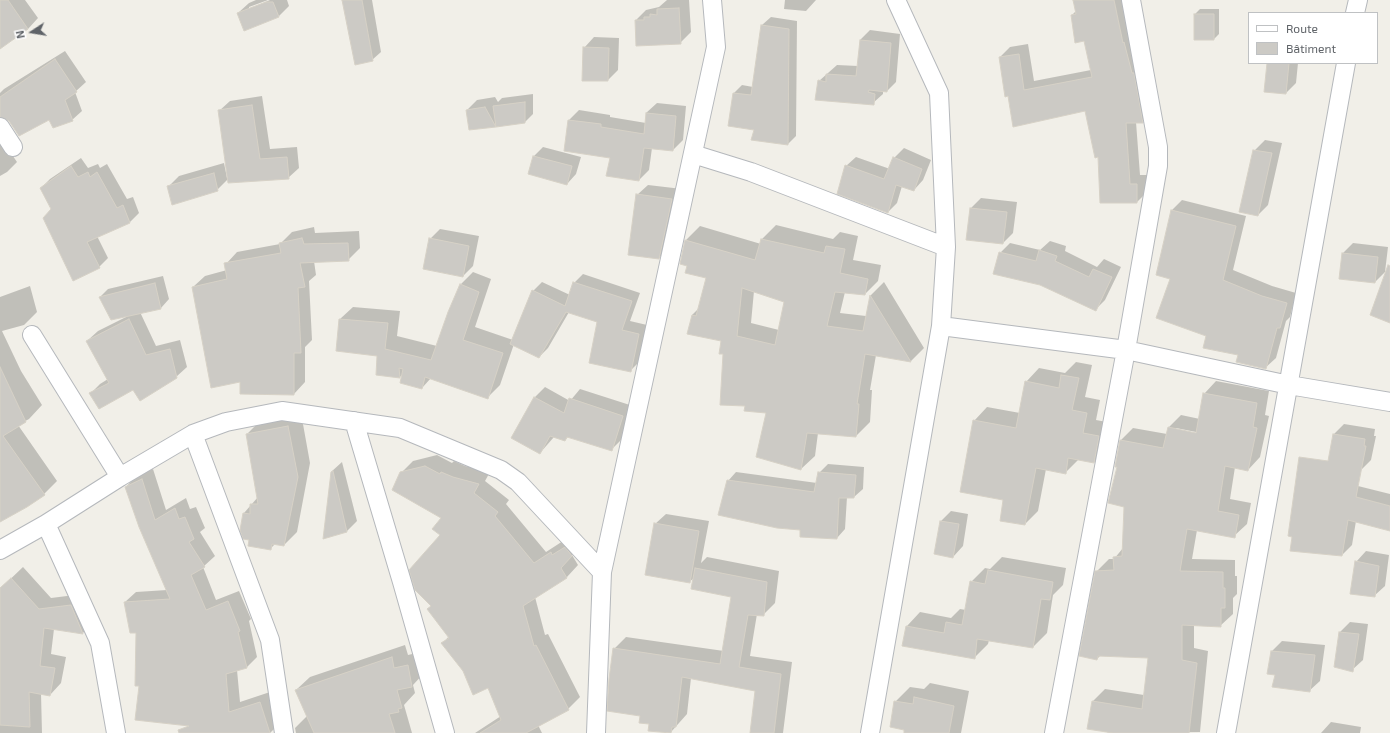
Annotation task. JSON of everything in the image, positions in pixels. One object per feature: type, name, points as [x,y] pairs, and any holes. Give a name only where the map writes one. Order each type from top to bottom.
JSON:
[{"type":"street","points":[[597,733],[602,572],[716,47],[712,0]]},
{"type":"street","points":[[870,733],[941,326],[946,247],[939,93],[896,0]]},
{"type":"street","points":[[1054,733],[1126,350],[1158,166],[1158,147],[1131,0]]},
{"type":"street","points":[[1355,12],[1358,0]]},
{"type":"street","points":[[1226,733],[1346,64]]},
{"type":"street","points":[[0,127],[13,146]]},
{"type":"street","points":[[693,154],[751,172],[946,247]]},
{"type":"street","points":[[941,326],[1126,350],[1289,384],[1390,402]]},
{"type":"street","points":[[32,335],[120,477]]},
{"type":"street","points":[[0,550],[46,524],[120,477],[193,434],[226,422],[282,411],[400,428],[501,470],[518,482],[602,572]]},
{"type":"street","points":[[354,421],[405,589],[445,733]]},
{"type":"street","points":[[193,434],[270,640],[284,733]]},
{"type":"street","points":[[46,524],[100,643],[116,733]]},
{"type":"building","points":[[0,0],[8,0],[28,29],[0,49]]},
{"type":"building","points":[[342,0],[362,0],[373,61],[355,65]]},
{"type":"building","points":[[1073,0],[1114,0],[1123,43],[1124,42],[1132,73],[1134,73],[1143,123],[1126,123],[1130,184],[1137,184],[1137,203],[1100,203],[1098,157],[1095,158],[1085,111],[1013,127],[1008,96],[1005,97],[999,57],[1019,54],[1024,90],[1092,77],[1084,41],[1075,43],[1071,15],[1076,14]]},
{"type":"building","points":[[266,2],[273,2],[279,17],[244,31],[237,13]]},
{"type":"building","points":[[679,8],[681,44],[636,46],[635,20],[644,20],[644,17],[650,17],[650,14],[657,15],[657,9]]},
{"type":"building","points":[[1194,14],[1214,14],[1214,40],[1194,40]]},
{"type":"building","points":[[761,25],[789,29],[788,145],[751,140],[754,130],[728,126],[733,93],[751,95]]},
{"type":"building","points":[[860,40],[891,43],[887,92],[869,90],[868,92],[875,94],[874,105],[815,100],[818,80],[826,82],[826,74],[856,76]]},
{"type":"building","points":[[583,47],[609,48],[608,81],[582,81]]},
{"type":"building","points":[[55,59],[77,92],[65,100],[73,121],[53,128],[49,120],[19,136],[9,121],[0,117],[0,97]]},
{"type":"building","points":[[1267,64],[1289,64],[1286,94],[1264,92]]},
{"type":"building","points":[[525,102],[525,123],[496,127],[493,106]]},
{"type":"building","points":[[252,105],[260,159],[287,157],[289,179],[228,183],[218,110]]},
{"type":"building","points":[[485,107],[496,127],[469,130],[466,110]]},
{"type":"building","points":[[646,113],[676,116],[673,151],[644,148],[639,181],[606,176],[610,158],[564,151],[568,120],[601,124],[601,127],[644,134]]},
{"type":"building","points":[[1253,150],[1272,153],[1258,216],[1239,212]]},
{"type":"building","points":[[533,156],[572,166],[567,185],[528,174]]},
{"type":"building","points":[[893,157],[922,169],[914,191],[896,185],[888,213],[837,194],[845,165],[884,179]]},
{"type":"building","points":[[71,166],[78,177],[88,172],[90,177],[97,172],[117,208],[123,205],[130,223],[87,242],[100,268],[73,281],[43,218],[51,209],[40,188]]},
{"type":"building","points":[[214,173],[218,191],[172,205],[167,186]]},
{"type":"building","points":[[636,194],[672,199],[659,259],[628,255]]},
{"type":"building","points":[[970,208],[1007,212],[1003,244],[966,240]]},
{"type":"building","points":[[1171,210],[1236,226],[1223,280],[1262,296],[1287,303],[1280,328],[1277,328],[1266,369],[1236,362],[1238,355],[1203,348],[1206,336],[1156,318],[1170,279],[1156,275]]},
{"type":"building","points":[[302,238],[304,244],[348,243],[349,261],[300,263],[305,287],[298,288],[301,353],[294,353],[294,395],[240,394],[240,382],[211,388],[192,287],[227,279],[224,263],[281,253],[279,243]]},
{"type":"building","points":[[429,238],[469,246],[463,277],[423,269]]},
{"type":"building","points":[[761,239],[824,253],[826,246],[845,249],[840,273],[868,279],[865,295],[835,292],[827,326],[863,331],[870,295],[911,362],[865,354],[857,404],[859,404],[856,437],[807,433],[801,470],[756,457],[766,413],[744,411],[745,406],[720,405],[723,354],[719,354],[721,341],[687,334],[692,315],[696,316],[706,278],[685,273],[687,266],[680,264],[685,240],[755,260]],"holes":[[[742,288],[784,302],[775,345],[737,336]]]},
{"type":"building","points":[[1039,250],[1057,256],[1055,261],[1089,277],[1093,269],[1112,277],[1096,311],[1040,285],[993,274],[999,252],[1036,261]]},
{"type":"building","points":[[1342,253],[1378,257],[1375,283],[1339,279]]},
{"type":"building","points":[[1388,265],[1390,266],[1390,323],[1370,315]]},
{"type":"building","points":[[573,282],[632,301],[622,330],[639,334],[631,372],[589,363],[597,322],[566,312],[539,358],[510,344],[532,290],[565,306]]},
{"type":"building","points":[[155,283],[161,309],[111,320],[99,297]]},
{"type":"building","points":[[460,284],[479,292],[463,340],[503,353],[488,399],[425,377],[422,389],[400,383],[403,369],[399,368],[400,378],[376,375],[377,356],[336,351],[339,319],[388,323],[385,349],[431,360],[448,312]]},
{"type":"building","points":[[129,319],[146,355],[170,349],[177,378],[140,401],[133,390],[99,409],[89,393],[109,383],[86,341]]},
{"type":"building","points":[[0,367],[26,422],[3,436],[45,495],[0,522]]},
{"type":"building","points":[[1061,375],[1079,378],[1072,410],[1087,413],[1083,433],[1099,436],[1094,463],[1068,458],[1066,474],[1036,468],[1025,525],[1000,521],[1003,500],[960,492],[973,420],[1016,428],[1025,381],[1059,388]]},
{"type":"building","points":[[1203,393],[1257,403],[1253,427],[1257,428],[1248,471],[1225,466],[1218,511],[1239,515],[1235,538],[1187,529],[1180,571],[1223,572],[1223,588],[1225,588],[1225,608],[1221,608],[1221,627],[1182,625],[1182,660],[1197,663],[1189,733],[1113,733],[1087,729],[1092,701],[1142,709],[1148,658],[1098,656],[1097,660],[1079,656],[1095,571],[1114,570],[1113,557],[1122,556],[1124,507],[1108,503],[1117,467],[1115,467],[1120,440],[1163,448],[1168,427],[1196,433]]},
{"type":"building","points":[[534,397],[564,413],[569,398],[623,416],[612,451],[567,437],[565,441],[550,436],[540,454],[511,438]]},
{"type":"building","points":[[288,426],[298,477],[284,546],[272,544],[271,550],[248,546],[249,540],[243,539],[240,530],[243,513],[250,514],[250,504],[258,504],[246,434]]},
{"type":"building","points":[[1333,434],[1365,439],[1364,446],[1366,446],[1356,497],[1390,506],[1390,531],[1348,520],[1342,556],[1290,551],[1292,537],[1288,536],[1299,457],[1328,461]]},
{"type":"building","points":[[425,466],[440,474],[441,472],[479,484],[474,493],[498,512],[495,516],[534,563],[551,552],[552,555],[565,547],[572,556],[561,568],[567,578],[523,606],[534,646],[536,645],[569,710],[526,733],[480,733],[501,720],[488,688],[473,695],[463,671],[441,643],[449,638],[427,609],[431,606],[415,590],[409,570],[440,535],[432,529],[441,518],[392,490],[400,472]]},
{"type":"building","points":[[333,471],[347,532],[323,539],[331,472]]},
{"type":"building","points":[[818,472],[856,475],[854,498],[839,498],[837,539],[800,537],[800,530],[777,528],[718,515],[727,480],[814,492]]},
{"type":"building","points":[[142,479],[155,520],[175,508],[179,519],[185,517],[194,539],[189,542],[205,567],[191,575],[206,610],[228,601],[240,631],[238,632],[247,668],[226,674],[229,712],[260,702],[270,733],[179,733],[178,730],[189,726],[135,720],[139,686],[135,686],[136,633],[130,633],[124,602],[170,599],[139,527],[125,487]]},
{"type":"building","points":[[940,521],[959,524],[953,558],[934,554]]},
{"type":"building","points":[[654,523],[699,531],[690,583],[645,575]]},
{"type":"building","points":[[1355,561],[1379,566],[1375,597],[1350,594]]},
{"type":"building","points":[[695,568],[767,582],[764,616],[748,615],[739,667],[781,674],[774,733],[750,733],[755,691],[682,677],[676,727],[672,727],[671,733],[648,731],[649,724],[639,723],[640,716],[607,711],[613,648],[720,664],[731,597],[691,589]]},
{"type":"building","points":[[988,570],[1053,582],[1050,600],[1041,599],[1033,648],[977,639],[975,659],[902,646],[906,626],[944,633],[946,622],[962,625],[970,581],[985,584]]},
{"type":"building","points":[[11,578],[39,609],[71,605],[83,634],[44,628],[40,666],[55,668],[50,696],[29,692],[30,727],[0,725],[0,588]]},
{"type":"building","points":[[1339,632],[1359,634],[1353,672],[1334,667]]},
{"type":"building","points":[[1271,651],[1315,655],[1310,692],[1272,687],[1275,675],[1267,674]]},
{"type":"building","points":[[392,657],[394,668],[408,665],[412,687],[397,690],[402,708],[398,709],[399,712],[389,714],[395,733],[314,733],[295,690]]},
{"type":"building","points":[[914,697],[954,706],[949,733],[904,733],[904,730],[890,727],[894,701],[913,704]]}]
